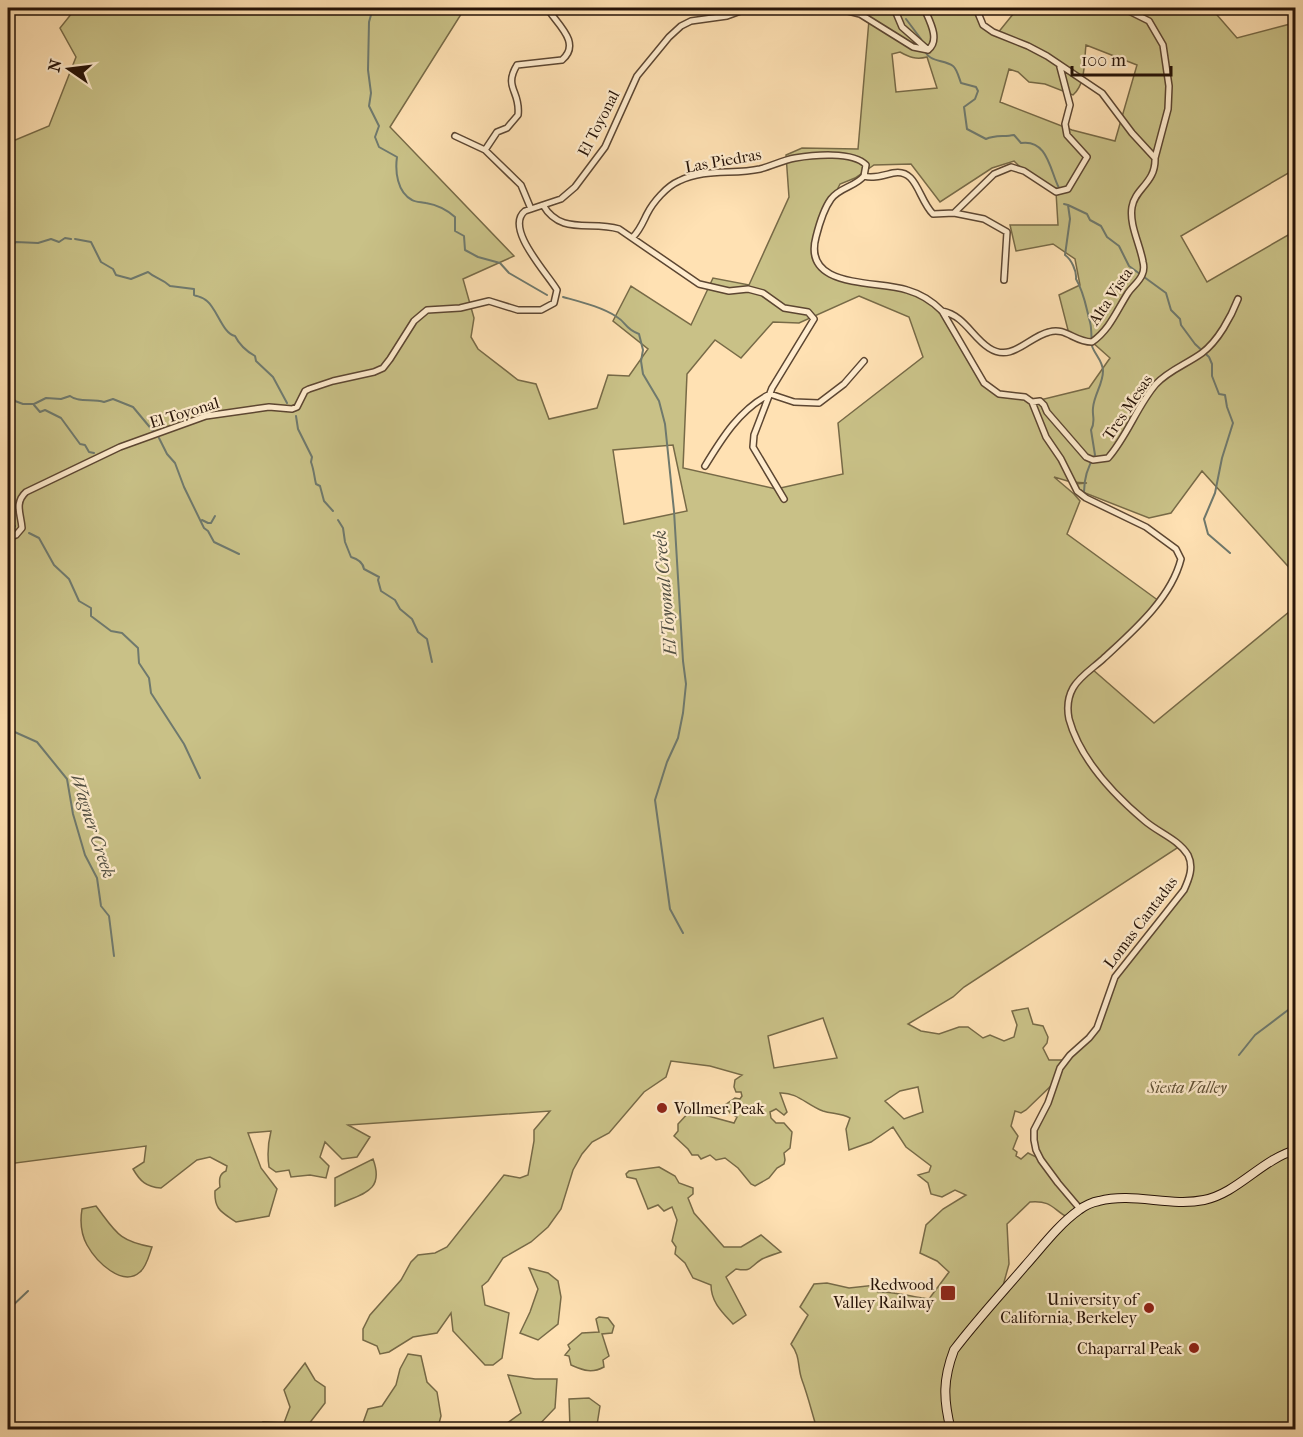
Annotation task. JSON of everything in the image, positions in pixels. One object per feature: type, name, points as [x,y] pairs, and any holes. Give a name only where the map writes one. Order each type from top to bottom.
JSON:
[{"type":"street","points":[[485,150],[497,132],[507,128],[518,115],[519,101],[511,80],[517,64],[562,60],[569,51],[570,44],[567,34],[547,8]]},
{"type":"street","name":"El Toyonal","points":[[8,538],[22,528],[18,506],[19,498],[26,492],[120,447],[206,416],[269,407],[292,409],[297,407],[305,391],[309,389],[383,368],[414,321],[427,310],[460,308],[489,301],[525,311],[550,307],[557,291],[526,244],[519,227],[518,220],[521,214],[567,195],[594,163],[604,147],[637,76],[681,26],[691,21],[727,16],[749,8]]},
{"type":"street","points":[[836,8],[860,14],[913,47],[928,50]]},
{"type":"street","points":[[894,8],[902,27],[928,50]]},
{"type":"street","points":[[924,8],[935,38],[932,47],[928,50]]},
{"type":"street","points":[[976,8],[983,25],[993,32],[1028,46],[1102,93],[1132,133],[1155,158]]},
{"type":"street","points":[[1123,8],[1149,21],[1163,45],[1169,86],[1168,109],[1155,158]]},
{"type":"street","points":[[954,213],[994,174],[1011,167],[1024,171],[1056,192],[1068,189],[1071,185],[1087,157],[1067,135],[1065,124],[1070,105],[1060,66]]},
{"type":"street","points":[[455,136],[485,150],[521,185],[531,209]]},
{"type":"street","name":"Las Piedras","points":[[633,237],[640,230],[648,211],[660,198],[674,184],[693,176],[759,169],[796,158],[826,156],[848,157],[863,162],[867,170],[864,176]]},
{"type":"street","name":"Alta Vista","points":[[942,311],[952,313],[990,348],[1003,352],[1017,350],[1050,331],[1060,330],[1081,342],[1092,342],[1109,327],[1128,293],[1142,276],[1144,263],[1131,208],[1156,167],[1155,158]]},
{"type":"street","points":[[1004,280],[1007,232],[984,219],[954,213],[933,214],[926,207],[913,178],[906,172],[869,178],[864,176],[861,180],[837,192],[830,201],[814,244],[814,260],[818,266],[838,278],[886,284],[909,290],[932,301],[942,311],[984,383],[999,394],[1025,397],[1032,402]]},
{"type":"street","points":[[543,206],[549,215],[563,224],[607,225],[633,237],[648,251],[699,284],[729,291],[748,289],[763,293],[784,308],[808,312],[814,319],[772,388],[756,428],[753,447],[784,499]]},
{"type":"street","name":"Tres Mesas","points":[[1032,402],[1040,401],[1044,405],[1047,412],[1086,457],[1093,460],[1108,458],[1121,444],[1155,385],[1216,340],[1238,299]]},
{"type":"street","points":[[705,466],[721,440],[756,401],[770,394],[794,402],[819,403],[844,384],[864,361]]},
{"type":"street","name":"Lomas Cantadas","points":[[1032,402],[1046,437],[1061,459],[1077,491],[1086,498],[1146,527],[1176,549],[1181,560],[1175,576],[1159,601],[1130,633],[1077,682],[1069,701],[1069,717],[1077,740],[1104,779],[1143,819],[1176,841],[1188,855],[1191,865],[1184,890],[1115,977],[1097,1028],[1060,1068],[1048,1103],[1034,1130],[1034,1140],[1041,1160],[1080,1209]]},
{"type":"street","points":[[951,1430],[944,1387],[947,1368],[954,1350],[1046,1243],[1080,1209],[1100,1200],[1124,1198],[1186,1202],[1205,1200],[1222,1193],[1257,1170],[1296,1150]]},
{"type":"green space","name":"Siesta Valley","points":[[76,8],[465,8],[390,127],[514,256],[463,279],[474,318],[471,337],[478,349],[518,380],[536,384],[549,419],[597,408],[608,375],[629,376],[648,349],[613,321],[631,286],[691,325],[713,278],[749,285],[789,197],[786,155],[802,148],[858,149],[869,20],[860,14],[860,8],[976,8],[983,25],[997,34],[1018,8],[1211,8],[1237,38],[1290,24],[1295,16],[1295,181],[1290,172],[1181,236],[1207,282],[1295,231],[1295,574],[1202,471],[1171,513],[1149,518],[1080,491],[1075,484],[1087,483],[1071,482],[1054,477],[1080,501],[1067,534],[1159,601],[1092,669],[1154,723],[1295,607],[1295,1429],[817,1429],[798,1357],[791,1344],[808,1315],[800,1307],[814,1284],[827,1283],[849,1288],[876,1285],[878,1292],[929,1299],[949,1272],[937,1261],[920,1253],[926,1225],[943,1209],[966,1195],[955,1190],[942,1197],[931,1194],[928,1183],[918,1175],[929,1172],[931,1166],[906,1147],[893,1127],[871,1142],[849,1150],[846,1129],[850,1118],[823,1111],[786,1093],[780,1093],[787,1112],[784,1115],[776,1109],[770,1112],[771,1118],[776,1123],[784,1123],[792,1132],[790,1148],[784,1153],[784,1164],[777,1168],[769,1178],[755,1186],[725,1158],[716,1160],[710,1155],[701,1159],[698,1155],[692,1155],[674,1136],[678,1131],[678,1124],[690,1111],[734,1123],[737,1117],[730,1113],[725,1105],[742,1096],[741,1092],[736,1092],[734,1087],[735,1080],[742,1075],[710,1066],[671,1061],[666,1077],[644,1092],[609,1133],[592,1142],[582,1154],[573,1170],[561,1209],[548,1227],[531,1242],[503,1258],[488,1281],[482,1286],[485,1305],[509,1313],[502,1358],[493,1365],[485,1365],[453,1331],[451,1313],[437,1333],[413,1337],[389,1352],[380,1354],[377,1346],[363,1340],[363,1329],[370,1315],[401,1280],[411,1262],[418,1255],[435,1253],[447,1247],[504,1175],[520,1178],[528,1175],[534,1130],[550,1111],[348,1125],[370,1137],[357,1157],[342,1159],[325,1142],[320,1157],[329,1166],[326,1178],[310,1175],[291,1177],[289,1170],[276,1172],[269,1167],[268,1162],[271,1131],[248,1133],[261,1168],[277,1189],[269,1216],[236,1222],[220,1210],[215,1197],[215,1191],[220,1187],[220,1178],[227,1166],[210,1157],[197,1160],[161,1188],[144,1183],[133,1169],[144,1162],[146,1146],[8,1164],[8,143],[49,126],[76,57],[60,28]],"holes":[[[1086,45],[1137,65],[1115,141],[1072,130],[1000,102],[1009,69],[1018,72],[1029,82],[1045,84],[1073,95],[1080,85],[1084,72]],[[900,52],[913,57],[927,57],[937,88],[896,92],[892,54]],[[1014,161],[1024,171],[1056,192],[1058,225],[1010,225],[1016,251],[1053,244],[1075,259],[1080,285],[1059,295],[1069,334],[1092,342],[1110,358],[1089,388],[1032,402],[1025,397],[993,391],[978,375],[942,311],[909,290],[832,275],[814,260],[819,226],[840,184],[855,178],[874,165],[911,164],[940,202],[992,168]],[[859,296],[909,317],[923,357],[838,423],[843,474],[776,489],[683,468],[687,374],[715,340],[741,358],[773,322],[799,323]],[[673,445],[687,511],[624,524],[613,450]],[[1180,846],[1190,860],[1189,880],[1115,977],[1097,1028],[1065,1060],[1049,1060],[1043,1048],[1048,1037],[1043,1026],[1033,1024],[1028,1008],[1012,1011],[1017,1025],[1014,1037],[1004,1041],[990,1035],[983,1038],[968,1027],[959,1027],[939,1034],[921,1031],[908,1024],[953,997],[964,987]],[[823,1018],[837,1058],[774,1068],[768,1036]],[[1053,1084],[1048,1103],[1034,1130],[1040,1159],[1028,1153],[1021,1159],[1016,1156],[1017,1152],[1013,1149],[1018,1136],[1011,1126],[1015,1111],[1021,1113],[1026,1110]],[[918,1087],[923,1112],[904,1119],[885,1101],[900,1091]],[[1030,1202],[1049,1204],[1069,1218],[1001,1293],[1009,1264],[1007,1224]]]},
{"type":"green space","points":[[373,1159],[376,1179],[373,1186],[361,1195],[335,1206],[335,1178]]},
{"type":"green space","points":[[659,1167],[675,1176],[679,1183],[693,1188],[693,1194],[688,1198],[694,1213],[724,1247],[741,1247],[761,1235],[781,1252],[762,1259],[748,1269],[736,1269],[726,1277],[746,1315],[733,1324],[715,1302],[711,1285],[693,1278],[685,1263],[675,1254],[676,1247],[672,1241],[677,1220],[672,1207],[664,1211],[658,1205],[648,1209],[636,1179],[627,1177],[626,1174],[629,1171]]},
{"type":"green space","points":[[96,1206],[119,1234],[132,1242],[152,1247],[146,1264],[140,1272],[133,1276],[118,1275],[103,1265],[91,1251],[82,1232],[81,1214],[82,1209]]},
{"type":"green space","points":[[529,1268],[548,1273],[558,1281],[561,1297],[558,1324],[538,1340],[520,1333],[538,1289]]},
{"type":"green space","points":[[608,1318],[614,1326],[612,1333],[602,1334],[609,1356],[603,1360],[604,1367],[591,1371],[571,1365],[569,1356],[565,1355],[570,1349],[568,1345],[582,1333],[599,1332],[596,1319]]},
{"type":"green space","points":[[408,1354],[421,1356],[427,1382],[437,1392],[441,1416],[438,1427],[435,1430],[367,1429],[363,1423],[368,1409],[382,1406],[396,1385],[400,1369]]},
{"type":"green space","points":[[305,1363],[315,1380],[325,1387],[325,1403],[305,1429],[233,1429],[238,1426],[255,1427],[263,1422],[284,1423],[290,1407],[284,1390]]},
{"type":"green space","points":[[508,1375],[557,1379],[555,1408],[535,1429],[499,1429],[521,1413]]},
{"type":"green space","points":[[589,1398],[600,1406],[597,1425],[603,1429],[570,1429],[569,1399]]},
{"type":"waterway","name":"El Toyonal Creek","points":[[373,8],[369,22],[368,70],[371,93],[369,106],[379,126],[375,137],[379,147],[397,157],[397,175],[403,192],[413,201],[438,206],[455,217],[455,231],[464,236],[465,250],[478,257],[500,263],[509,273],[547,295]]},
{"type":"waterway","name":"El Toyonal Creek","points":[[906,19],[923,44]]},
{"type":"waterway","name":"El Toyonal Creek","points":[[924,49],[929,57],[953,66],[961,83],[976,87],[978,91],[975,99],[964,107],[967,129],[986,139],[1014,135],[1021,143],[1037,146],[1047,158],[1059,188]]},
{"type":"waterway","name":"El Toyonal Creek","points":[[1064,204],[1068,205],[1070,219],[1065,255],[1076,272],[1076,279],[1083,294],[1091,325],[1092,346],[1102,364],[1103,371],[1093,408],[1094,421],[1091,430],[1095,455],[1086,477],[1084,492],[1087,496]]},
{"type":"waterway","name":"El Toyonal Creek","points":[[1068,205],[1087,214],[1090,220],[1101,226],[1107,237],[1119,246],[1129,266],[1166,293],[1171,310],[1180,319],[1181,325],[1195,344],[1209,357],[1212,364],[1212,376],[1219,394],[1225,395],[1233,423],[1222,458],[1215,493],[1204,519],[1208,534],[1230,553]]},
{"type":"waterway","points":[[8,249],[16,242],[38,243],[51,239],[59,242],[65,238],[71,239]]},
{"type":"waterway","points":[[75,239],[91,242],[101,262],[113,269],[116,275],[131,279],[148,272],[170,286],[194,289],[194,295],[211,305],[227,331],[235,336],[243,348],[255,356],[256,361],[273,377],[287,403]]},
{"type":"waterway","name":"El Toyonal Creek","points":[[563,297],[605,310],[639,334],[643,350],[641,361],[643,374],[659,401],[665,424],[674,511],[686,684],[678,738],[667,762],[655,800],[670,909],[683,933]]},
{"type":"waterway","points":[[8,392],[15,401],[23,404],[34,404],[46,398],[61,399],[70,396],[104,402],[113,399],[133,407],[153,431]]},
{"type":"waterway","points":[[34,405],[40,412],[45,410],[61,418],[80,444],[85,445],[89,452],[94,453]]},
{"type":"waterway","points":[[296,416],[298,429],[312,457],[316,484],[320,486],[324,501],[333,511]]},
{"type":"waterway","points":[[159,438],[167,454],[175,463],[204,528],[214,542],[239,554]]},
{"type":"waterway","points":[[202,520],[211,523],[215,516]]},
{"type":"waterway","points":[[338,520],[343,528],[351,557],[360,561],[364,569],[379,577],[381,591],[395,600],[400,609],[412,619],[418,632],[427,639],[432,662]]},
{"type":"waterway","points":[[8,523],[15,526]]},
{"type":"waterway","points":[[29,533],[39,538],[54,565],[69,579],[79,601],[91,608],[91,616],[111,631],[122,633],[138,648],[139,663],[149,678],[151,693],[184,744],[200,778]]},
{"type":"waterway","name":"Wagner Creek","points":[[8,729],[37,742],[67,779],[73,814],[85,855],[97,878],[101,906],[109,916],[114,956]]},
{"type":"waterway","points":[[1239,1055],[1255,1035],[1296,1004]]},
{"type":"waterway","points":[[8,1310],[28,1291]]},
{"type":"place","name":"Vollmer Peak","points":[[662,1108]]},
{"type":"place","name":"Redwood Valley Railway","points":[[948,1293]]},
{"type":"place","name":"University of California, Berkeley","points":[[1149,1308]]},
{"type":"place","name":"Chaparral Peak","points":[[1194,1348]]}]
